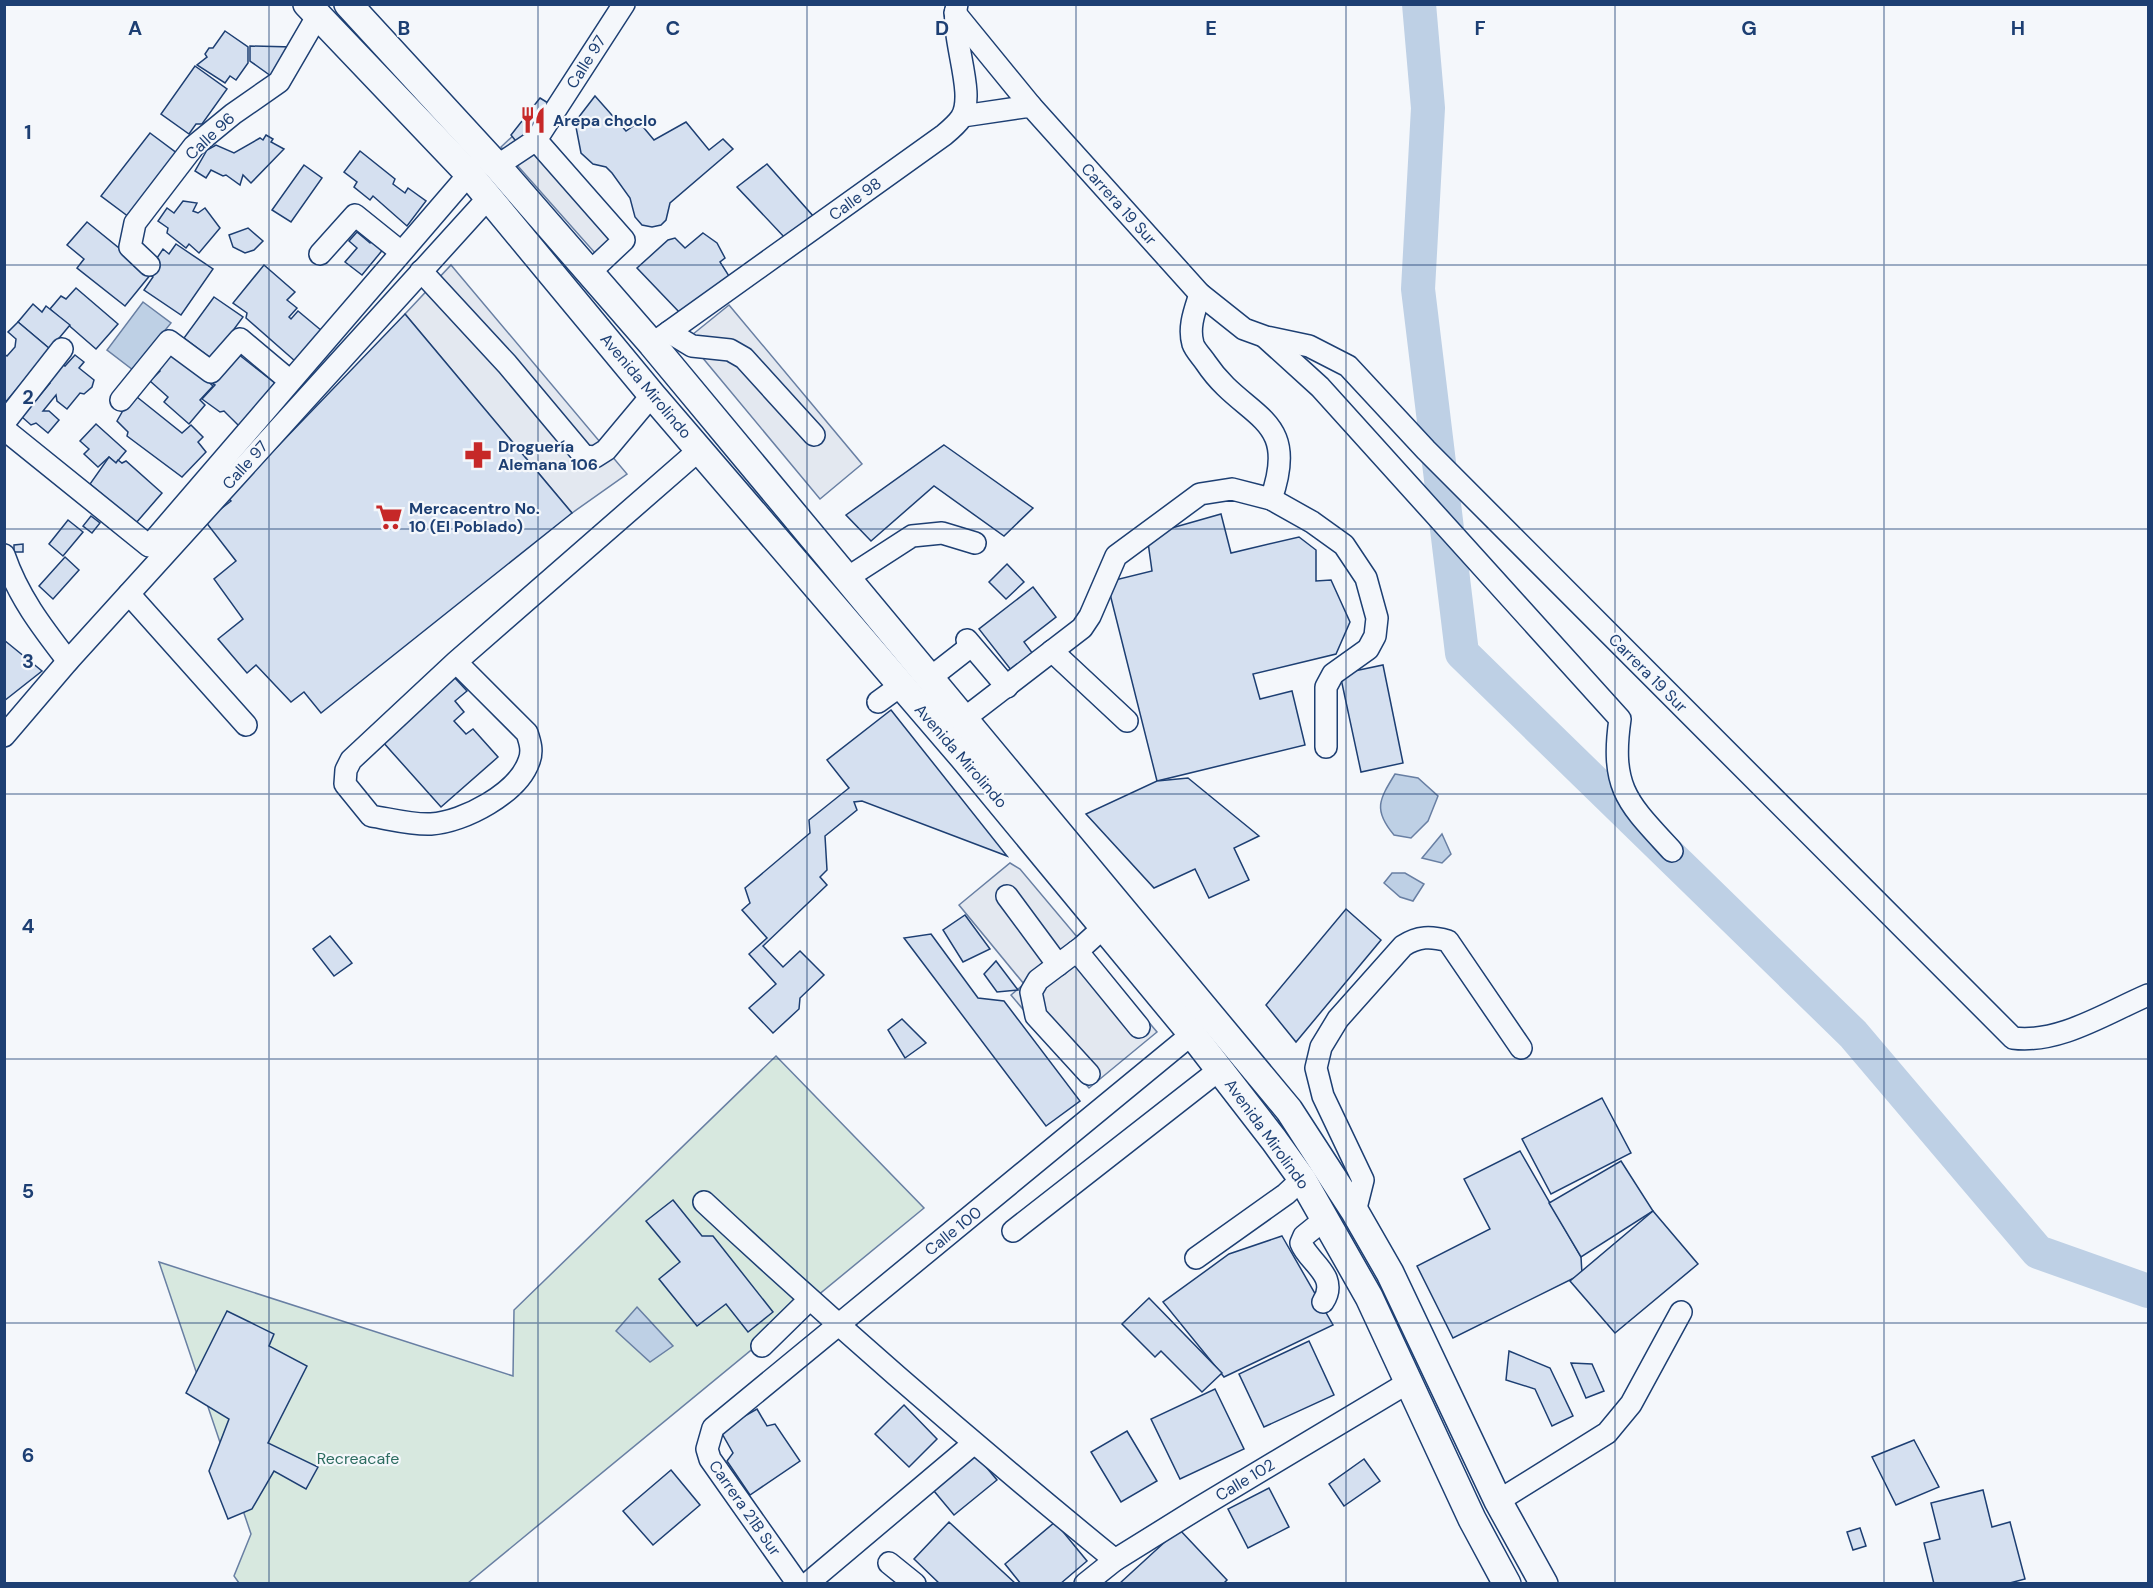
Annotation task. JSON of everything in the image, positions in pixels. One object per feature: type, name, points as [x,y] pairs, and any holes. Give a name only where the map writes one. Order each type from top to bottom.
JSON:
[{"type":"main road","name":"Avenida Mirolindo","points":[[348,4],[590,272],[661,338],[848,578],[1096,877],[1113,919],[1192,1034],[1302,1179],[1369,1297],[1472,1519],[1505,1583]]},
{"type":"main road","name":"Avenida Mirolindo","points":[[312,10],[469,174],[652,395],[963,758],[961,777],[1034,869],[1052,884],[1074,893],[1113,919],[1204,1010],[1289,1110],[1355,1212],[1390,1273],[1498,1501],[1544,1584]]},
{"type":"main road","points":[[1074,893],[1096,877],[1146,917],[1196,981],[1204,1010]]},
{"type":"street","name":"Calle 97","points":[[496,166],[536,140],[624,4]]},
{"type":"street","points":[[956,8],[966,85],[963,116],[1031,106]]},
{"type":"street","name":"Carrera 19 Sur","points":[[956,8],[1031,106],[1200,294],[1244,329],[1266,338],[1310,346],[1348,366],[1426,450],[2013,1038],[2033,1041],[2053,1037],[2148,995]]},
{"type":"street","name":"Calle 96","points":[[148,265],[130,247],[135,222],[194,146],[279,82],[312,10]]},
{"type":"street","name":"Calle 98","points":[[661,338],[944,135],[963,116]]},
{"type":"street","points":[[536,140],[624,240],[590,272]]},
{"type":"street","points":[[4,429],[149,546],[469,174]]},
{"type":"street","name":"Calle 97","points":[[4,736],[68,661],[489,197]]},
{"type":"street","points":[[320,254],[355,215],[401,252]]},
{"type":"street","points":[[421,271],[507,364],[584,456],[595,457],[606,450],[652,395]]},
{"type":"street","points":[[1200,294],[1191,326],[1193,345],[1211,372],[1276,434],[1281,453],[1280,476],[1271,499]]},
{"type":"street","points":[[661,338],[692,346],[730,351],[744,358],[814,435]]},
{"type":"street","name":"Carrera 19 Sur","points":[[1266,338],[1320,387],[1620,719],[1617,741],[1619,781],[1631,806],[1672,851]]},
{"type":"street","points":[[121,400],[169,341],[211,372],[240,339],[290,381]]},
{"type":"street","points":[[4,423],[62,349]]},
{"type":"street","points":[[456,662],[527,733],[531,747],[529,761],[513,783],[485,807],[457,820],[430,824],[371,816],[345,784],[346,770],[351,760],[456,662],[699,450]]},
{"type":"street","points":[[964,718],[1086,622],[1116,556],[1200,494],[1232,489],[1271,499],[1312,522],[1344,545],[1366,578],[1377,618],[1376,636],[1368,649],[1333,674],[1326,687],[1326,747]]},
{"type":"street","points":[[848,578],[912,536],[942,533],[975,543]]},
{"type":"street","points":[[4,555],[18,591],[30,612],[68,661]]},
{"type":"street","points":[[129,594],[246,725]]},
{"type":"street","points":[[930,678],[969,643],[1006,687]]},
{"type":"street","points":[[1052,651],[1127,722]]},
{"type":"street","points":[[878,702],[900,686]]},
{"type":"street","points":[[1007,896],[1058,965]]},
{"type":"street","points":[[1089,1074],[1036,1016],[1031,1004],[1031,992],[1038,980],[1077,951],[1113,919]]},
{"type":"street","points":[[1355,1212],[1363,1180],[1356,1160],[1323,1096],[1316,1068],[1321,1047],[1338,1019],[1403,946],[1413,939],[1432,936],[1449,941],[1521,1048]]},
{"type":"street","points":[[1077,951],[1139,1027]]},
{"type":"street","name":"Calle 100","points":[[713,1428],[1192,1034]]},
{"type":"street","points":[[1013,1231],[1220,1070]]},
{"type":"street","points":[[1196,1258],[1286,1194],[1302,1179]]},
{"type":"street","points":[[704,1202],[809,1300],[973,1444],[1115,1560]]},
{"type":"street","points":[[1323,1302],[1327,1291],[1322,1267],[1301,1243],[1304,1236],[1325,1219]]},
{"type":"street","points":[[762,1346],[809,1300]]},
{"type":"street","points":[[1498,1501],[1607,1433],[1631,1404],[1681,1312]]},
{"type":"street","name":"Calle 102","points":[[1085,1584],[1115,1560],[1409,1382]]},
{"type":"street","name":"Carrera 21B Sur","points":[[713,1428],[707,1449],[710,1459],[798,1584]]},
{"type":"street","points":[[807,1584],[973,1444]]},
{"type":"street","points":[[889,1563],[915,1584]]},
{"type":"green space","name":"Recreacafe","points":[[776,1056],[924,1208],[468,1583],[239,1583],[234,1576],[251,1534],[159,1262],[513,1376],[514,1310]]},
{"type":"shaded area","points":[[532,118],[626,228],[595,253],[501,147]]},
{"type":"shaded area","points":[[451,265],[627,474],[572,513],[405,314]]},
{"type":"shaded area","points":[[729,305],[862,464],[820,499],[687,339]]},
{"type":"shaded area","points":[[1010,863],[1020,869],[1157,1032],[1089,1088],[1011,995],[1024,984],[959,905]]},
{"type":"water","points":[[143,302],[171,323],[133,370],[107,350]]},
{"type":"water","points":[[1395,774],[1418,778],[1438,796],[1428,821],[1411,838],[1394,835],[1381,812],[1382,798]]},
{"type":"water","points":[[1442,834],[1451,854],[1442,863],[1422,858]]},
{"type":"water","points":[[1392,873],[1405,873],[1424,884],[1413,901],[1400,897],[1384,883]]},
{"type":"water","points":[[637,1307],[673,1346],[650,1362],[616,1331]]},
{"type":"building","points":[[225,31],[248,47],[248,63],[236,80],[230,76],[225,83],[197,65],[207,57],[205,54],[209,48],[213,48]]},
{"type":"building","points":[[250,46],[292,47],[271,76],[250,61]]},
{"type":"building","points":[[195,66],[227,89],[202,124],[196,124],[189,134],[161,114]]},
{"type":"building","points":[[595,96],[626,131],[639,122],[654,140],[686,122],[709,150],[723,139],[733,149],[670,203],[666,220],[661,225],[652,227],[642,225],[635,217],[630,198],[612,173],[606,167],[593,164],[581,153],[575,122]]},
{"type":"building","name":"Arepa choclo","points":[[540,98],[553,106],[519,145],[511,135]]},
{"type":"building","points":[[150,133],[178,154],[129,217],[101,196]]},
{"type":"building","points":[[266,135],[273,139],[271,142],[284,149],[251,183],[243,175],[240,185],[226,175],[223,176],[211,170],[206,178],[195,171],[207,150],[216,145],[234,153],[260,138],[263,140]]},
{"type":"building","points":[[360,151],[395,179],[393,184],[405,193],[408,188],[426,201],[407,226],[373,196],[370,200],[354,187],[357,182],[344,172]]},
{"type":"building","points":[[767,164],[814,217],[786,239],[737,187]]},
{"type":"building","points":[[304,165],[322,178],[291,222],[272,210]]},
{"type":"building","points":[[183,201],[197,203],[193,211],[198,213],[205,208],[220,228],[199,253],[189,244],[186,248],[167,233],[168,228],[158,221],[167,208],[174,213]]},
{"type":"building","points":[[87,222],[151,274],[125,306],[77,268],[84,259],[67,245]]},
{"type":"building","points":[[248,228],[263,241],[254,250],[245,253],[233,247],[229,235]]},
{"type":"building","points":[[357,232],[370,243],[377,240],[385,247],[362,275],[345,262],[357,248],[349,241]]},
{"type":"building","points":[[703,233],[717,243],[725,258],[720,262],[729,276],[681,314],[637,268],[668,240],[675,238],[685,248]]},
{"type":"building","points":[[176,244],[213,269],[181,315],[144,290],[153,277],[147,273],[163,249],[169,254]]},
{"type":"building","points":[[264,265],[295,292],[287,300],[297,308],[289,317],[291,319],[298,311],[322,331],[295,361],[246,318],[247,313],[233,303]]},
{"type":"building","points":[[76,288],[118,324],[96,349],[50,309],[61,296],[66,299]]},
{"type":"building","points":[[214,297],[243,317],[212,359],[184,338]]},
{"type":"building","points":[[33,304],[42,312],[46,306],[70,325],[50,349],[18,322]]},
{"type":"building","name":"Mercacentro No. 10 (El Poblado)","points":[[405,314],[572,513],[321,713],[304,692],[291,702],[256,665],[247,673],[218,639],[243,619],[214,579],[236,561],[205,521],[231,501],[228,498]]},
{"type":"building","points":[[18,322],[50,349],[4,404],[4,354],[7,356],[15,347],[16,339],[8,332]]},
{"type":"building","points":[[171,349],[213,386],[200,400],[205,405],[189,424],[164,402],[168,397],[150,381],[160,371],[153,364]]},
{"type":"building","points":[[238,354],[275,383],[239,426],[224,411],[220,412],[202,399],[215,385],[210,382]]},
{"type":"building","points":[[75,355],[84,362],[79,368],[94,380],[92,387],[84,394],[80,393],[67,409],[57,401],[56,395],[43,411],[49,411],[59,420],[48,433],[36,423],[31,425],[22,417],[50,383],[47,380],[61,364],[65,366]]},
{"type":"building","points":[[137,397],[182,433],[191,425],[203,437],[198,442],[206,452],[182,477],[127,436],[128,432],[117,421],[125,407]]},
{"type":"building","points":[[96,424],[126,451],[116,463],[109,457],[98,467],[84,454],[89,449],[80,441]]},
{"type":"building","points":[[944,445],[1033,508],[1004,536],[934,486],[871,541],[846,515]]},
{"type":"building","points":[[109,457],[116,463],[118,460],[122,463],[126,461],[162,493],[136,523],[90,484]]},
{"type":"building","points":[[1221,514],[1231,553],[1299,537],[1316,550],[1316,581],[1331,580],[1350,622],[1336,654],[1253,674],[1260,699],[1292,691],[1305,745],[1157,781],[1107,582],[1152,571],[1147,535]]},
{"type":"building","points":[[91,516],[100,523],[92,533],[83,526]]},
{"type":"building","points":[[68,520],[83,532],[63,556],[49,544]]},
{"type":"building","points":[[23,544],[23,552],[14,552],[14,545]]},
{"type":"building","points":[[65,557],[79,570],[53,599],[39,586]]},
{"type":"building","points":[[1007,564],[1024,582],[1006,599],[989,582]]},
{"type":"building","points":[[1033,587],[1056,617],[1024,642],[1036,658],[1015,675],[979,629]]},
{"type":"building","points":[[4,640],[42,671],[4,701]]},
{"type":"building","points":[[1383,665],[1403,763],[1361,772],[1340,674]]},
{"type":"building","points":[[454,677],[467,691],[455,701],[464,712],[454,721],[466,734],[473,729],[498,757],[441,807],[382,741]]},
{"type":"building","points":[[891,710],[1007,856],[862,801],[854,802],[857,810],[825,836],[827,870],[820,877],[827,885],[763,946],[783,967],[800,951],[824,975],[800,998],[799,1009],[773,1033],[749,1008],[776,984],[749,954],[767,938],[742,910],[750,903],[745,888],[810,833],[809,820],[849,788],[827,760]]},
{"type":"building","points":[[1188,778],[1259,836],[1234,848],[1249,880],[1209,898],[1195,869],[1154,888],[1086,814],[1157,781]]},
{"type":"building","points":[[1346,909],[1381,940],[1296,1042],[1266,1005]]},
{"type":"building","points":[[965,915],[990,949],[963,962],[943,930]]},
{"type":"building","points":[[931,934],[978,998],[1004,1001],[1080,1101],[1046,1126],[904,938]]},
{"type":"building","points":[[330,936],[352,963],[334,976],[313,949]]},
{"type":"building","points":[[996,961],[1018,990],[997,992],[984,974]]},
{"type":"building","points":[[902,1019],[926,1043],[905,1058],[888,1030]]},
{"type":"building","points":[[1602,1098],[1631,1153],[1551,1194],[1522,1139]]},
{"type":"building","points":[[1520,1151],[1581,1257],[1582,1274],[1453,1338],[1417,1266],[1490,1229],[1464,1179]]},
{"type":"building","points":[[1621,1161],[1653,1211],[1581,1257],[1549,1203]]},
{"type":"building","points":[[673,1200],[702,1236],[713,1236],[773,1312],[748,1332],[726,1304],[697,1326],[659,1279],[680,1262],[646,1221]]},
{"type":"building","points":[[1653,1211],[1698,1264],[1615,1333],[1570,1281]]},
{"type":"building","points":[[1282,1236],[1333,1325],[1224,1377],[1163,1302],[1229,1254]]},
{"type":"building","points":[[1149,1298],[1222,1373],[1202,1392],[1161,1351],[1155,1357],[1122,1324]]},
{"type":"building","points":[[227,1311],[274,1334],[269,1346],[307,1366],[268,1443],[318,1467],[306,1489],[274,1471],[252,1509],[228,1519],[209,1471],[229,1419],[186,1393]]},
{"type":"building","points":[[1309,1341],[1334,1395],[1264,1427],[1239,1374]]},
{"type":"building","points":[[1509,1351],[1550,1368],[1573,1416],[1552,1426],[1535,1389],[1506,1380]]},
{"type":"building","points":[[1571,1363],[1592,1364],[1604,1391],[1586,1398]]},
{"type":"building","points":[[1215,1389],[1244,1449],[1180,1479],[1151,1419]]},
{"type":"building","points":[[904,1405],[937,1439],[909,1467],[875,1434]]},
{"type":"building","points":[[757,1409],[767,1426],[775,1424],[800,1461],[750,1495],[727,1461],[733,1453],[720,1430]]},
{"type":"building","points":[[1127,1431],[1157,1481],[1121,1502],[1091,1452]]},
{"type":"building","points":[[1914,1440],[1939,1487],[1896,1505],[1872,1457]]},
{"type":"building","points":[[971,1449],[997,1480],[954,1515],[929,1485]]},
{"type":"building","points":[[1364,1459],[1380,1481],[1344,1506],[1329,1484]]},
{"type":"building","points":[[671,1470],[700,1505],[653,1545],[623,1511]]},
{"type":"building","points":[[1269,1488],[1289,1527],[1248,1548],[1228,1509]]},
{"type":"building","points":[[1983,1490],[1992,1527],[2010,1522],[2025,1579],[2006,1584],[1934,1584],[1924,1543],[1940,1539],[1931,1503]]},
{"type":"building","points":[[949,1522],[1016,1584],[940,1584],[914,1559]]},
{"type":"building","points":[[1055,1522],[1087,1561],[1060,1584],[1021,1584],[1005,1564]]},
{"type":"building","points":[[1860,1528],[1866,1546],[1853,1550],[1847,1532]]},
{"type":"building","points":[[1179,1529],[1227,1580],[1223,1584],[1119,1584]]},
{"type":"waterway","points":[[1419,4],[1428,108],[1418,289],[1462,653],[1853,1034],[2038,1252],[2148,1291]]},
{"type":"place","name":"Arepa choclo","points":[[533,120]]},
{"type":"place","name":"Droguería Alemana 106","points":[[478,455]]},
{"type":"place","name":"Mercacentro No. 10 (El Poblado)","points":[[389,517]]}]
